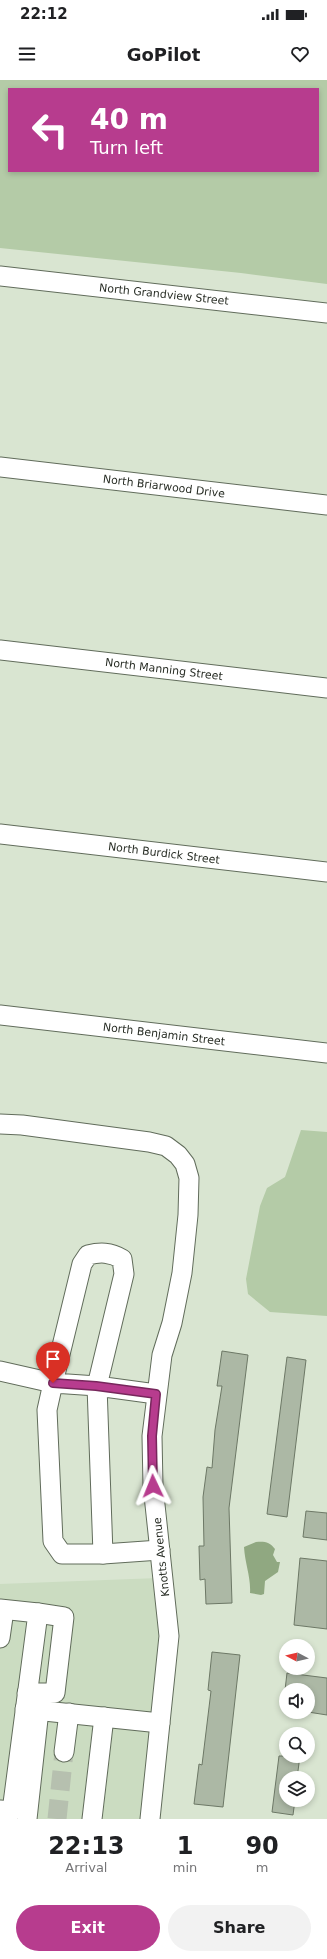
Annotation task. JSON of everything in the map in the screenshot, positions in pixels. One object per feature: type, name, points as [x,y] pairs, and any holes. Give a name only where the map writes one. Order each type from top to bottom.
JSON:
[{"type":"street","name":"North Grandview Street","points":[[0,276],[327,313]]},
{"type":"street","name":"North Briarwood Drive","points":[[0,467],[327,505]]},
{"type":"street","name":"North Manning Street","points":[[0,650],[327,688]]},
{"type":"street","name":"North Burdick Street","points":[[0,834],[327,872]]},
{"type":"street","name":"North Benjamin Street","points":[[0,1016],[327,1054]]},
{"type":"street","name":"Knotts Avenue","points":[[0,1124],[22,1125],[149,1142],[166,1146],[178,1155],[185,1164],[189,1178],[188,1215],[182,1273],[172,1324],[162,1355],[152,1436],[153,1486],[169,1636],[150,1819]]},
{"type":"street","points":[[103,1554],[96,1386],[124,1274],[122,1259],[106,1252],[88,1255],[82,1264],[47,1410],[53,1541],[62,1554],[103,1554],[160,1550]]},
{"type":"street","points":[[0,1371],[53,1383],[96,1386],[156,1394]]},
{"type":"street","points":[[0,1638],[2,1609],[64,1617],[55,1693],[30,1704]]},
{"type":"street","points":[[27,1819],[30,1704],[38,1613]]},
{"type":"street","points":[[30,1704],[69,1713],[160,1722]]},
{"type":"street","points":[[0,1810],[12,1811],[30,1704]]},
{"type":"street","points":[[64,1752],[69,1713]]},
{"type":"street","points":[[92,1819],[104,1717]]},
{"type":"shaded area","points":[[0,80],[327,80],[327,284],[241,273],[0,248]]},
{"type":"shaded area","points":[[301,1130],[327,1132],[327,1316],[270,1312],[248,1294],[246,1279],[260,1206],[267,1188],[285,1177]]},
{"type":"shaded area","points":[[256,1542],[269,1543],[275,1549],[273,1555],[277,1562],[280,1562],[278,1572],[265,1581],[264,1594],[261,1595],[250,1593],[250,1581],[244,1547]]},
{"type":"shaded area","points":[[159,1578],[166,1636],[147,1819],[0,1819],[0,1584]]},
{"type":"building","points":[[222,1351],[248,1355],[229,1508],[232,1603],[206,1604],[205,1579],[200,1580],[199,1546],[204,1546],[203,1497],[207,1467],[212,1468],[215,1430],[222,1386],[217,1386]]},
{"type":"building","points":[[287,1357],[306,1360],[287,1517],[267,1514]]},
{"type":"building","points":[[306,1511],[327,1513],[327,1540],[303,1537]]},
{"type":"building","points":[[300,1558],[327,1561],[327,1629],[294,1625]]},
{"type":"building","points":[[212,1652],[240,1655],[223,1807],[194,1804],[199,1764],[202,1765],[211,1691],[208,1690]]},
{"type":"building","points":[[287,1675],[303,1675],[327,1678],[327,1715],[315,1713],[315,1683],[286,1683]]},
{"type":"building","points":[[279,1756],[279,1763],[299,1763],[298,1771],[279,1771],[279,1807],[294,1807],[293,1815],[272,1812]]},
{"type":"tunnel","points":[[57,1819],[64,1752]]},
{"type":"route","points":[[53,1383],[96,1386],[156,1394],[152,1436],[153,1486]]}]
